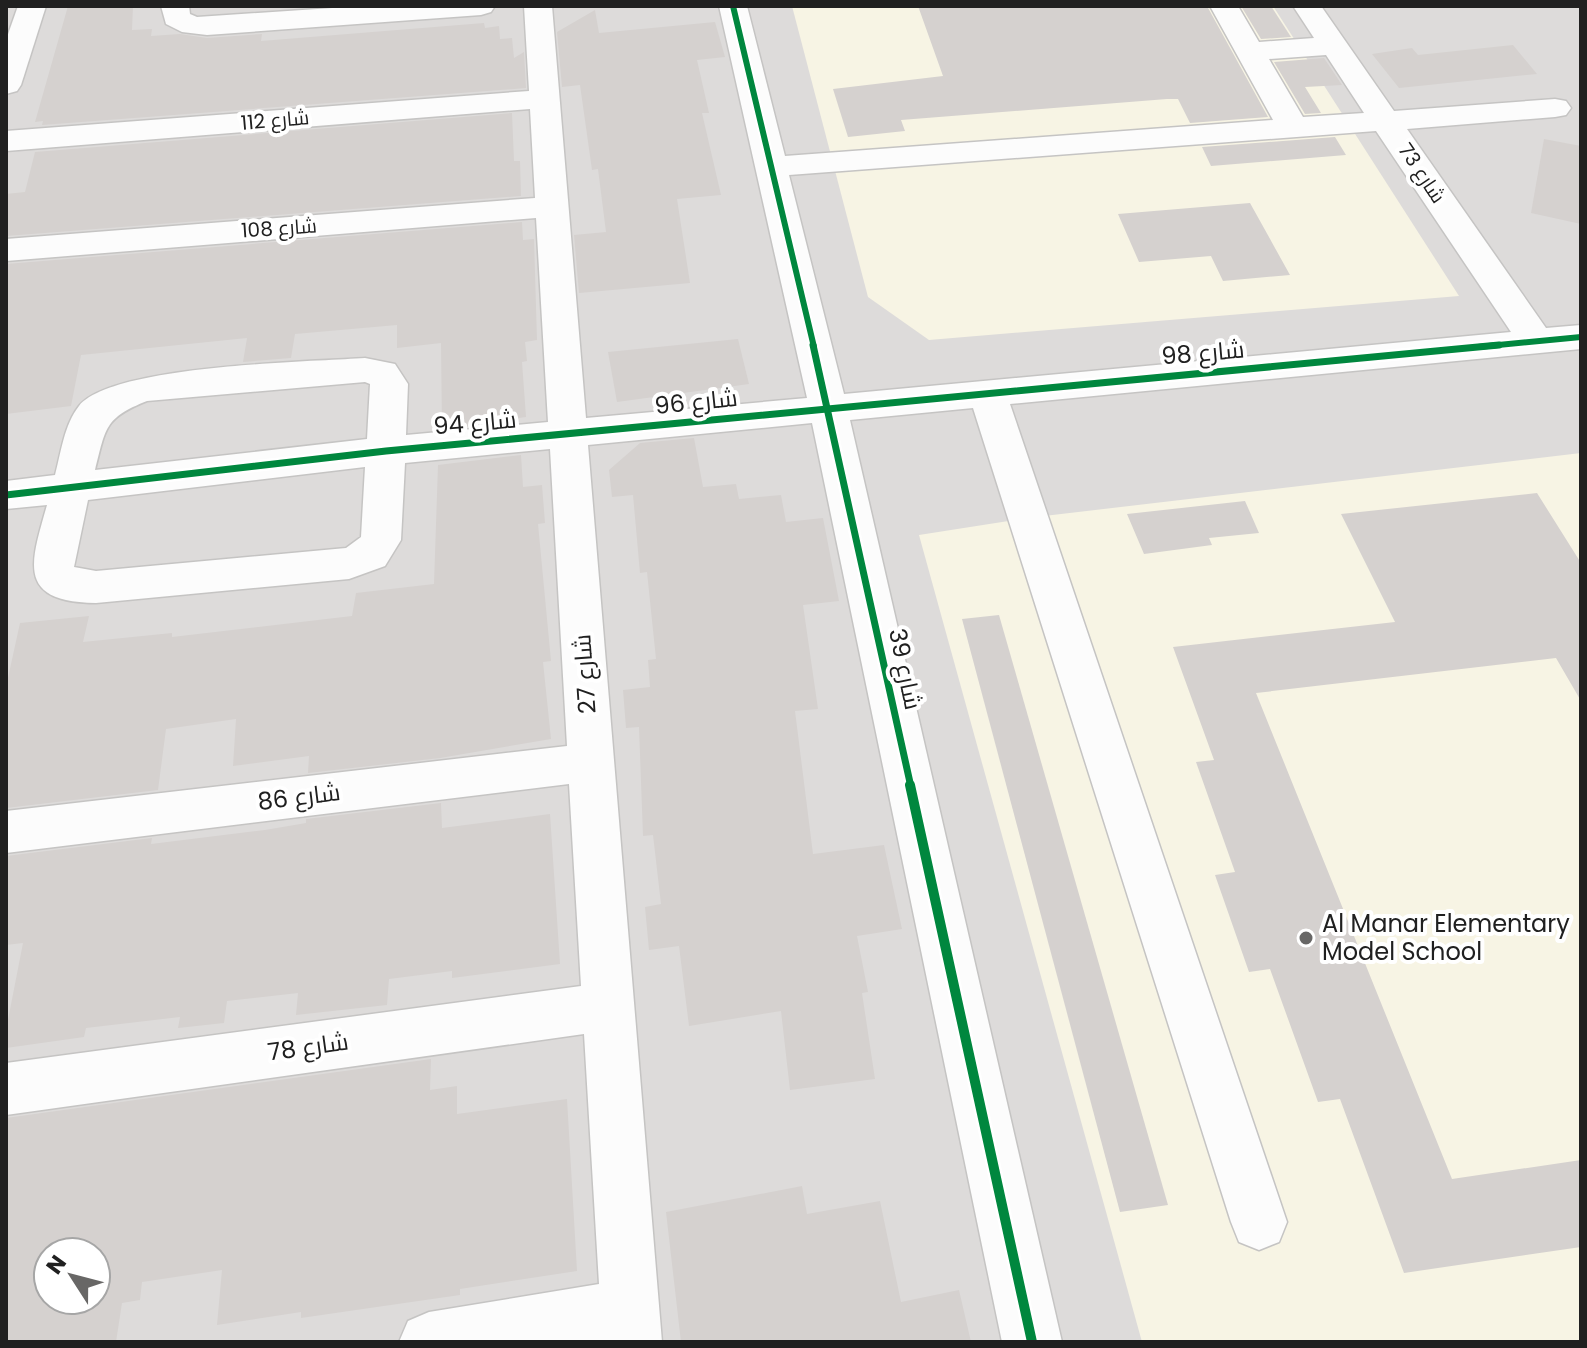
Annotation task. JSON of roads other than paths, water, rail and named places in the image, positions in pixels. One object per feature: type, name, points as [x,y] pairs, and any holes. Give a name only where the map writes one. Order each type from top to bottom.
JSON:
[{"type":"street","points":[[6,85],[32,6]]},
{"type":"street","points":[[178,14],[207,26],[481,6]]},
{"type":"street","name":"شارع 27","points":[[538,6],[631,1325]]},
{"type":"street","name":"شارع 39","points":[[733,6],[828,408],[1032,1342]]},
{"type":"street","points":[[1224,6],[1293,127]]},
{"type":"street","name":"شارع 73","points":[[1307,6],[1536,341]]},
{"type":"street","points":[[1250,51],[1335,46]]},
{"type":"street","name":"شارع 112","points":[[6,141],[545,99]]},
{"type":"street","points":[[770,167],[1555,108]]},
{"type":"street","name":"شارع 108","points":[[6,250],[552,207]]},
{"type":"street","name":"شارع 98","points":[[828,408],[1581,337]]},
{"type":"street","points":[[375,370],[388,378],[381,540],[370,555],[349,563],[78,587],[54,575],[52,562],[71,488],[93,414],[123,394],[142,389],[375,370]]},
{"type":"street","points":[[987,393],[1259,1222]]},
{"type":"street","name":"شارع 96","points":[[568,435],[828,408]]},
{"type":"street","name":"شارع 94","points":[[6,495],[386,451],[568,435]]},
{"type":"street","name":"شارع 86","points":[[6,832],[591,762]]},
{"type":"street","name":"شارع 78","points":[[6,1089],[610,1006]]},
{"type":"street","points":[[429,1342],[631,1325]]},
{"type":"place","name":"Al Manar Elementary Model School","points":[[1306,938]]}]
